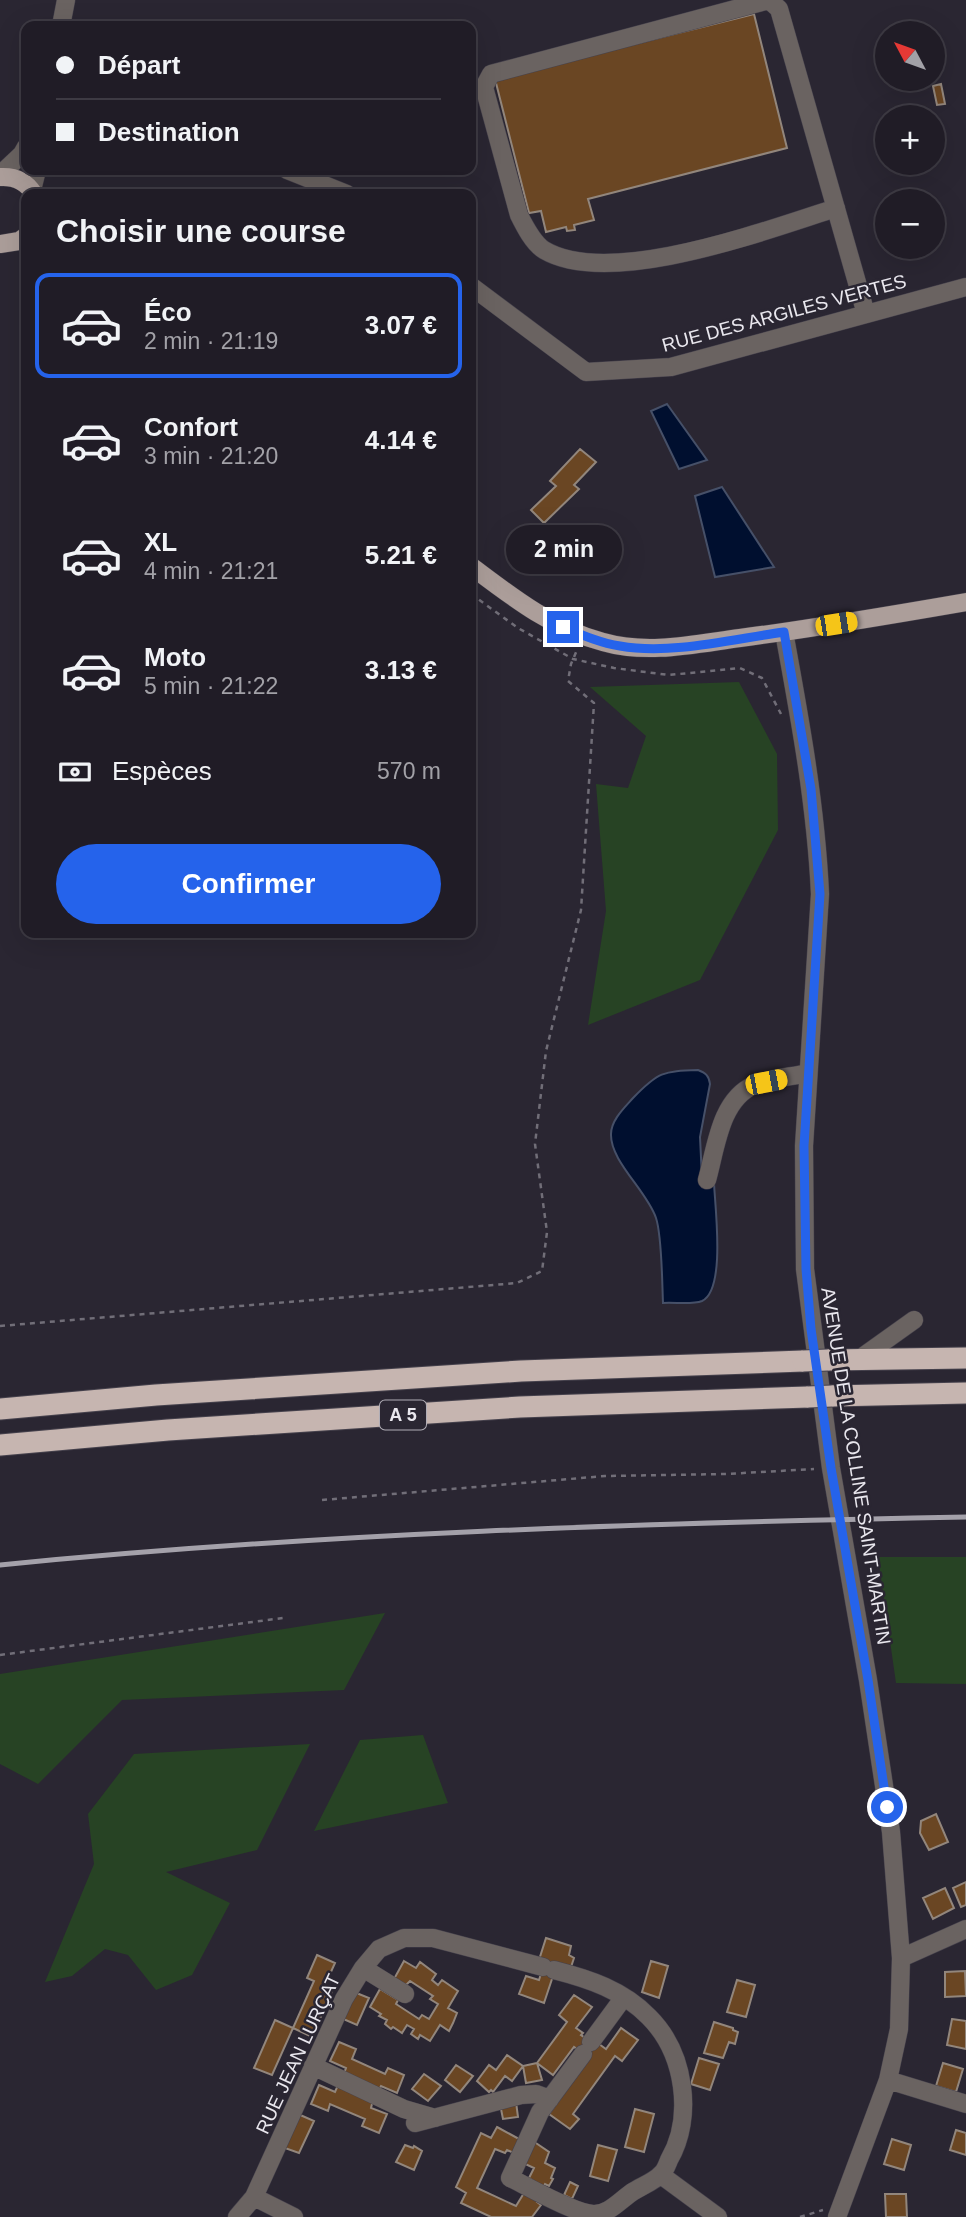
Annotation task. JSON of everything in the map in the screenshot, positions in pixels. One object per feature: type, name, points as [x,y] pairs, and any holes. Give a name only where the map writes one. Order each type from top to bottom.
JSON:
[{"type":"highway","name":"A 5","points":[[0,1409],[156,1395],[521,1371],[803,1360],[966,1358]]},
{"type":"highway","name":"A 5","points":[[0,1445],[168,1430],[508,1408],[966,1393]]},
{"type":"main road","points":[[0,176],[17,179],[29,189]]},
{"type":"main road","points":[[0,244],[21,241]]},
{"type":"main road","points":[[476,570],[542,617],[583,636],[621,646],[668,648],[966,602]]},
{"type":"street","points":[[62,21],[66,0]]},
{"type":"street","points":[[836,208],[693,252],[629,261],[572,262],[542,249],[519,215],[484,87],[491,74],[769,0],[779,9],[836,208],[866,314]]},
{"type":"street","points":[[0,176],[21,156]]},
{"type":"street","points":[[300,175],[334,189]]},
{"type":"street","name":"RUE DES ARGILES VERTES","points":[[476,289],[586,372],[671,367],[966,287]]},
{"type":"street","name":"AVENUE DE LA COLLINE SAINT-MARTIN","points":[[784,632],[807,763],[820,894],[804,1159],[806,1269],[811,1329],[891,1832],[901,1958],[899,2029],[888,2080],[839,2216]]},
{"type":"street","points":[[707,1180],[725,1115],[738,1098],[752,1086],[808,1073]]},
{"type":"street","points":[[858,1360],[914,1320]]},
{"type":"street","points":[[901,1958],[966,1929]]},
{"type":"street","name":"RUE JEAN LURÇAT","points":[[237,2217],[254,2197],[344,1999],[363,1968],[379,1949],[404,1938],[433,1938],[594,1981],[624,1997],[649,2017],[665,2036],[680,2072],[684,2120],[677,2146],[661,2175]]},
{"type":"street","points":[[363,1968],[405,1994]]},
{"type":"street","points":[[624,1997],[540,2112],[510,2178],[592,2214],[605,2212],[661,2175],[718,2217]]},
{"type":"street","points":[[313,2066],[404,2109],[435,2118]]},
{"type":"street","points":[[888,2080],[966,2104]]},
{"type":"street","points":[[415,2123],[521,2095],[536,2094],[550,2099]]},
{"type":"street","points":[[254,2197],[294,2217]]},
{"type":"path","points":[[476,598],[518,628],[573,659],[614,668],[669,675],[740,668],[762,678],[781,714]]},
{"type":"path","points":[[0,1326],[517,1283],[542,1271],[547,1232],[535,1144],[546,1051],[580,910],[594,703],[568,681],[573,659],[583,636]]},
{"type":"path","points":[[322,1500],[605,1476],[726,1474],[831,1468]]},
{"type":"path","points":[[0,1656],[283,1618]]},
{"type":"green space","points":[[739,682],[777,754],[778,830],[700,980],[588,1025],[606,911],[596,784],[628,788],[646,736],[590,687]]},
{"type":"green space","points":[[878,1557],[966,1557],[966,1684],[896,1683]]},
{"type":"green space","points":[[385,1613],[344,1690],[122,1700],[38,1784],[0,1764],[0,1674]]},
{"type":"green space","points":[[423,1735],[448,1803],[314,1831],[360,1740]]},
{"type":"green space","points":[[310,1744],[257,1850],[166,1872],[230,1903],[192,1975],[156,1990],[128,1955],[105,1949],[72,1976],[45,1982],[94,1864],[88,1814],[134,1754]]},
{"type":"water","points":[[667,404],[707,460],[679,469],[651,411]]},
{"type":"water","points":[[722,487],[774,567],[715,577],[695,496]]},
{"type":"water","points":[[698,1070],[707,1075],[710,1084],[700,1137],[702,1178],[714,1183],[717,1265],[709,1294],[702,1301],[663,1303],[661,1247],[656,1218],[616,1155],[611,1134],[616,1119],[623,1110],[655,1078],[669,1072]]},
{"type":"building","points":[[754,14],[787,148],[588,199],[594,220],[574,225],[575,230],[567,231],[566,227],[546,232],[541,211],[529,213],[495,79]]},
{"type":"building","points":[[934,91],[942,91],[945,104],[937,105]]},
{"type":"building","points":[[580,449],[596,462],[574,485],[579,489],[544,523],[531,510],[556,486],[550,481]]},
{"type":"building","points":[[936,1814],[948,1842],[929,1850],[920,1833],[921,1821]]},
{"type":"building","points":[[966,1882],[966,1905],[961,1907],[953,1888]]},
{"type":"building","points":[[945,1888],[954,1908],[933,1919],[923,1898]]},
{"type":"building","points":[[546,1938],[571,1946],[569,1955],[574,1958],[571,1967],[557,1964],[544,2003],[519,1994],[526,1976],[539,1980],[545,1961],[539,1960]]},
{"type":"building","points":[[317,1955],[335,1963],[325,1985],[333,1989],[312,2037],[293,2028],[314,1981],[307,1978]]},
{"type":"building","points":[[404,1961],[416,1968],[420,1962],[436,1974],[432,1980],[438,1985],[442,1980],[458,1991],[448,2008],[457,2013],[449,2031],[440,2025],[430,2041],[420,2035],[418,2039],[411,2034],[414,2029],[407,2025],[402,2033],[393,2027],[391,2029],[385,2024],[387,2020],[370,2007],[380,1989],[398,2000],[396,2004],[419,2019],[422,2015],[429,2019],[438,2004],[430,1999],[433,1996],[410,1981],[406,1985],[394,1979]]},
{"type":"building","points":[[651,1961],[668,1966],[659,1998],[642,1992]]},
{"type":"building","points":[[965,1971],[966,1996],[945,1997],[945,1972]]},
{"type":"building","points":[[737,1980],[755,1985],[746,2017],[727,2012]]},
{"type":"building","points":[[354,1992],[369,1998],[357,2025],[341,2018]]},
{"type":"building","points":[[574,1995],[592,2007],[576,2028],[583,2033],[581,2035],[606,2049],[621,2028],[638,2040],[622,2061],[615,2056],[573,2114],[579,2119],[570,2129],[549,2114],[589,2058],[574,2047],[553,2075],[537,2063],[567,2022],[559,2015]]},
{"type":"building","points":[[952,2019],[966,2021],[966,2049],[947,2045]]},
{"type":"building","points":[[275,2020],[293,2028],[272,2075],[254,2068]]},
{"type":"building","points":[[714,2022],[738,2032],[735,2044],[729,2042],[723,2058],[704,2053]]},
{"type":"building","points":[[339,2042],[356,2049],[352,2059],[385,2074],[388,2068],[404,2075],[397,2093],[381,2086],[378,2092],[343,2076],[346,2068],[330,2061]]},
{"type":"building","points":[[507,2055],[523,2066],[512,2081],[505,2076],[493,2092],[489,2092],[477,2081],[489,2065],[496,2070]]},
{"type":"building","points":[[699,2058],[719,2064],[710,2090],[691,2084]]},
{"type":"building","points":[[537,2063],[542,2080],[526,2083],[523,2066]]},
{"type":"building","points":[[943,2063],[963,2069],[956,2092],[936,2086]]},
{"type":"building","points":[[456,2065],[473,2076],[460,2092],[445,2080]]},
{"type":"building","points":[[424,2074],[441,2086],[428,2101],[412,2089]]},
{"type":"building","points":[[319,2085],[335,2092],[338,2085],[373,2100],[371,2108],[387,2114],[379,2133],[362,2126],[365,2119],[330,2104],[328,2111],[311,2104]]},
{"type":"building","points":[[516,2102],[518,2117],[503,2119],[500,2104]]},
{"type":"building","points":[[635,2109],[654,2114],[644,2152],[625,2147]]},
{"type":"building","points":[[298,2114],[314,2121],[299,2153],[282,2147]]},
{"type":"building","points":[[497,2127],[530,2145],[533,2141],[549,2152],[545,2163],[555,2168],[551,2178],[553,2179],[549,2186],[545,2184],[537,2202],[541,2205],[532,2217],[491,2217],[461,2203],[466,2193],[456,2187],[481,2133],[491,2138]],"holes":[[[495,2149],[505,2153],[507,2150],[525,2158],[523,2163],[534,2168],[529,2178],[532,2180],[516,2206],[477,2188]]]},
{"type":"building","points":[[956,2130],[966,2133],[966,2155],[950,2150]]},
{"type":"building","points":[[892,2139],[911,2145],[904,2170],[884,2164]]},
{"type":"building","points":[[405,2145],[422,2151],[414,2170],[396,2162]]},
{"type":"building","points":[[598,2145],[617,2150],[608,2181],[590,2176]]},
{"type":"building","points":[[570,2182],[578,2186],[572,2199],[564,2195]]},
{"type":"building","points":[[885,2194],[906,2194],[907,2217],[886,2217]]},
{"type":"railway","points":[[0,1565],[362,1537],[966,1517]]},
{"type":"route","points":[[563,627],[603,642],[638,648],[668,648],[784,632],[811,789],[820,894],[804,1146],[806,1269],[811,1329],[887,1807]]}]
